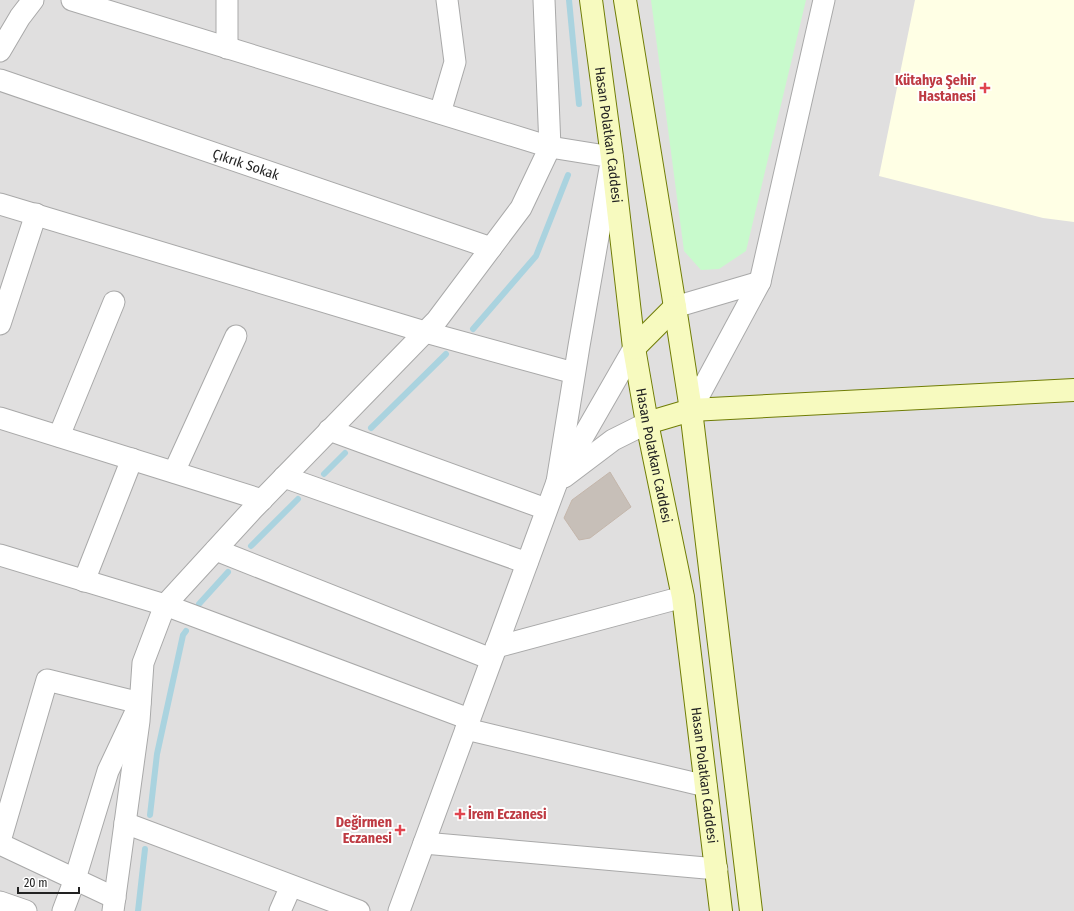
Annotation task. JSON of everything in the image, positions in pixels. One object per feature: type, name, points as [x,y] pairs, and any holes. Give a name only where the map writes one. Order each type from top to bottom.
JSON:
[{"type":"main road","name":"Hasan Polatkan Caddesi","points":[[591,0],[612,157],[634,348],[647,423],[683,597],[721,911]]},
{"type":"main road","name":"Hasan Polatkan Caddesi","points":[[625,0],[691,410],[751,911]]},
{"type":"main road","points":[[634,348],[675,307]]},
{"type":"main road","points":[[647,423],[691,410],[1074,390]]},
{"type":"street","points":[[0,51],[20,17],[33,0]]},
{"type":"street","points":[[72,0],[550,147],[612,157],[574,373],[557,482]]},
{"type":"street","points":[[227,0],[227,48]]},
{"type":"street","points":[[440,113],[455,62],[447,0]]},
{"type":"street","points":[[140,703],[47,680],[0,843],[75,879],[114,905],[139,721],[143,663],[165,605],[262,500],[437,320],[521,208],[550,147],[544,0]]},
{"type":"street","points":[[691,410],[760,282],[824,0]]},
{"type":"street","name":"Çıkrık Sokak","points":[[0,80],[491,248]]},
{"type":"street","points":[[0,204],[425,332],[574,373]]},
{"type":"street","points":[[0,324],[36,214]]},
{"type":"street","points":[[675,307],[760,282]]},
{"type":"street","points":[[59,436],[114,302]]},
{"type":"street","points":[[174,472],[236,336]]},
{"type":"street","points":[[399,911],[557,482],[634,348]]},
{"type":"street","points":[[0,418],[262,500]]},
{"type":"street","points":[[557,482],[613,440],[647,423]]},
{"type":"street","points":[[330,430],[546,509]]},
{"type":"street","points":[[84,581],[132,459]]},
{"type":"street","points":[[284,477],[527,564]]},
{"type":"street","points":[[216,550],[493,653],[683,597]]},
{"type":"street","points":[[0,556],[165,605],[467,724],[706,786]]},
{"type":"street","points":[[63,911],[75,879],[108,771],[140,703]]},
{"type":"street","points":[[125,824],[359,911]]},
{"type":"street","points":[[424,843],[717,868]]},
{"type":"street","points":[[280,911],[291,886]]},
{"type":"street","points":[[0,902],[26,911]]},
{"type":"shaded area","points":[[0,0],[1074,0],[1074,911],[0,911]]},
{"type":"shaded area","name":"Kütahya Şehir Hastanesi","points":[[915,0],[1074,0],[1074,222],[1043,218],[879,176]]},
{"type":"green space","points":[[651,0],[806,0],[746,251],[719,269],[701,270],[684,251]]},
{"type":"building","points":[[610,472],[631,507],[590,538],[579,540],[564,518],[572,500]]},
{"type":"waterway","points":[[569,0],[579,104]]},
{"type":"waterway","points":[[473,329],[536,256],[568,175]]},
{"type":"waterway","points":[[371,428],[446,354]]},
{"type":"waterway","points":[[324,474],[345,453]]},
{"type":"waterway","points":[[251,546],[298,499]]},
{"type":"waterway","points":[[199,604],[228,572]]},
{"type":"waterway","points":[[150,815],[157,754],[183,635],[186,631]]},
{"type":"waterway","points":[[138,911],[145,849]]},
{"type":"place","name":"Kütahya Şehir Hastanesi","points":[[985,88]]},
{"type":"place","name":"İrem Eczanesi","points":[[460,814]]},
{"type":"place","name":"Değirmen Eczanesi","points":[[400,830]]}]
